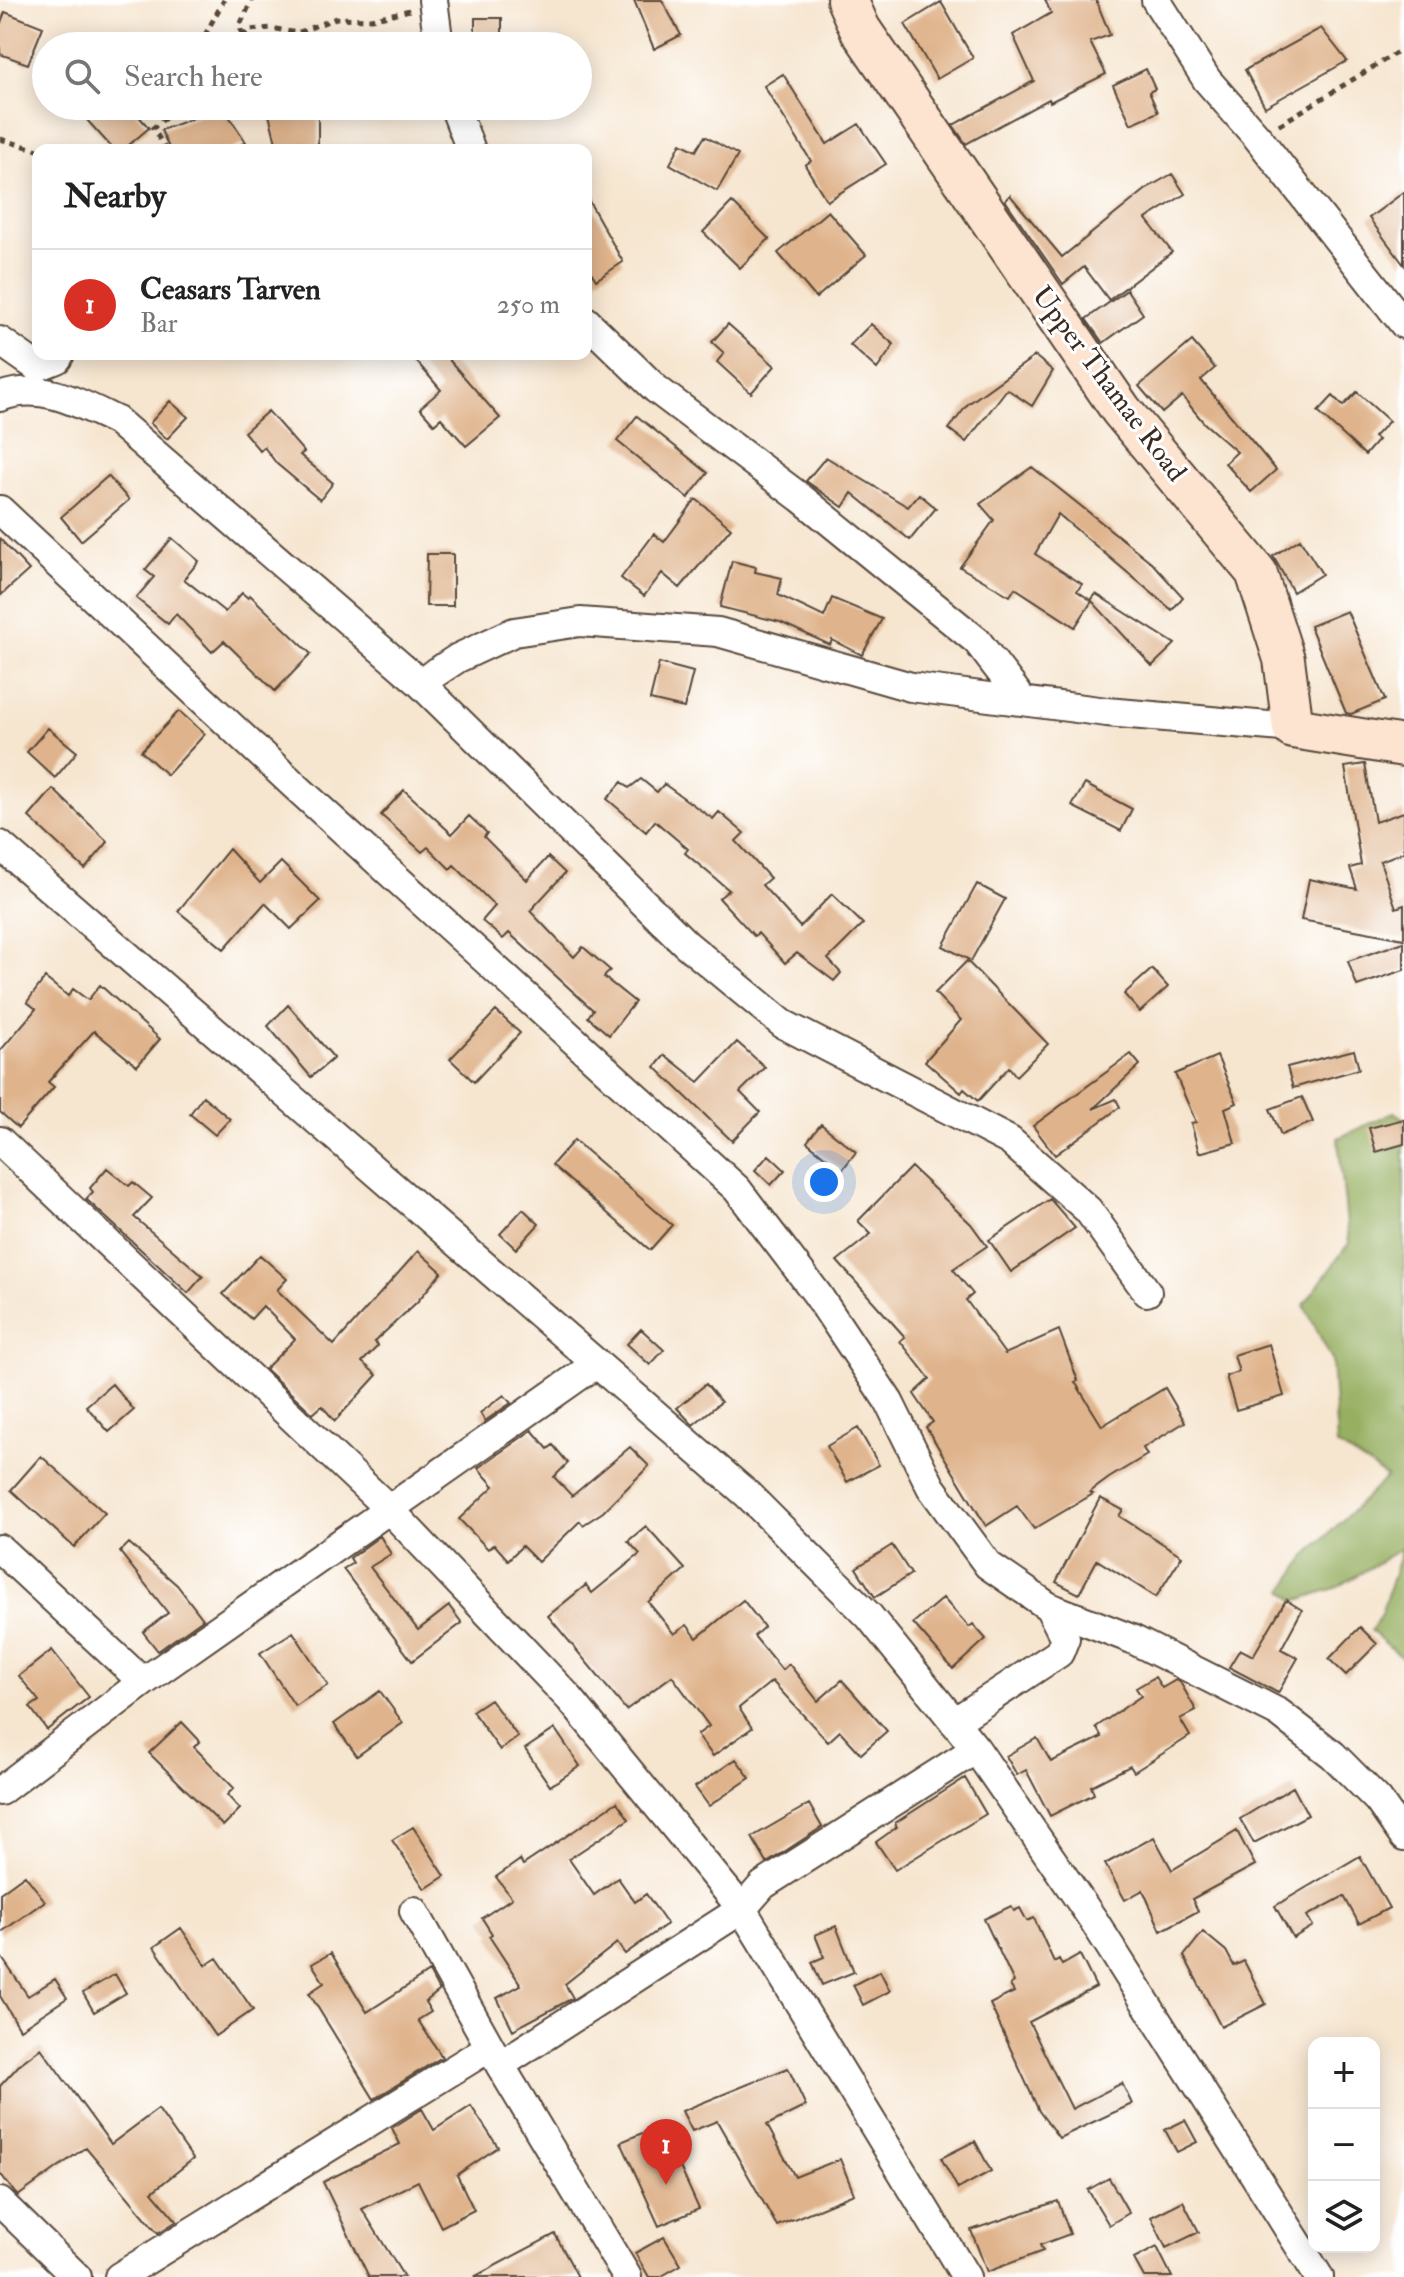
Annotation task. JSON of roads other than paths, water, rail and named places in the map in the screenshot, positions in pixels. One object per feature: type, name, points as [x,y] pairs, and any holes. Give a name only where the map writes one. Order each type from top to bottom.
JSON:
[{"type":"street","name":"Upper Thamae Road","points":[[847,0],[860,29],[1121,410],[1256,572],[1284,659],[1293,728]]},
{"type":"street","points":[[1156,0],[1207,80],[1258,138],[1404,324]]},
{"type":"street","points":[[433,3],[437,32]]},
{"type":"street","points":[[459,120],[469,144]]},
{"type":"street","points":[[592,327],[656,389],[801,498],[977,641],[1023,701]]},
{"type":"street","points":[[0,341],[20,358],[37,367],[54,360]]},
{"type":"street","points":[[0,397],[13,392],[59,393],[117,421],[420,683],[686,944],[783,1024],[1010,1141],[1088,1210],[1147,1292]]},
{"type":"street","points":[[0,510],[294,785],[737,1189],[817,1294],[889,1402],[931,1487],[988,1565],[1049,1607],[1132,1639],[1279,1713],[1333,1755],[1378,1800],[1404,1837]]},
{"type":"street","points":[[420,683],[458,658],[514,632],[580,622],[718,632],[911,687],[1293,728],[1404,746]]},
{"type":"street","points":[[0,845],[748,1495],[869,1616],[976,1749],[1094,1921],[1319,2277]]},
{"type":"street","points":[[1,1143],[390,1510],[570,1699],[742,1909],[966,2277]]},
{"type":"street","points":[[0,1791],[143,1682],[596,1364]]},
{"type":"street","points":[[0,1549],[143,1682]]},
{"type":"street","points":[[954,1722],[1059,1653],[1065,1638],[1049,1607]]},
{"type":"street","points":[[119,2277],[742,1909],[763,1885],[976,1749]]},
{"type":"street","points":[[414,1911],[622,2275]]},
{"type":"street","points":[[0,2202],[77,2277]]},
{"type":"place","name":"Ceasars Tarven","points":[[666,2185]]}]
